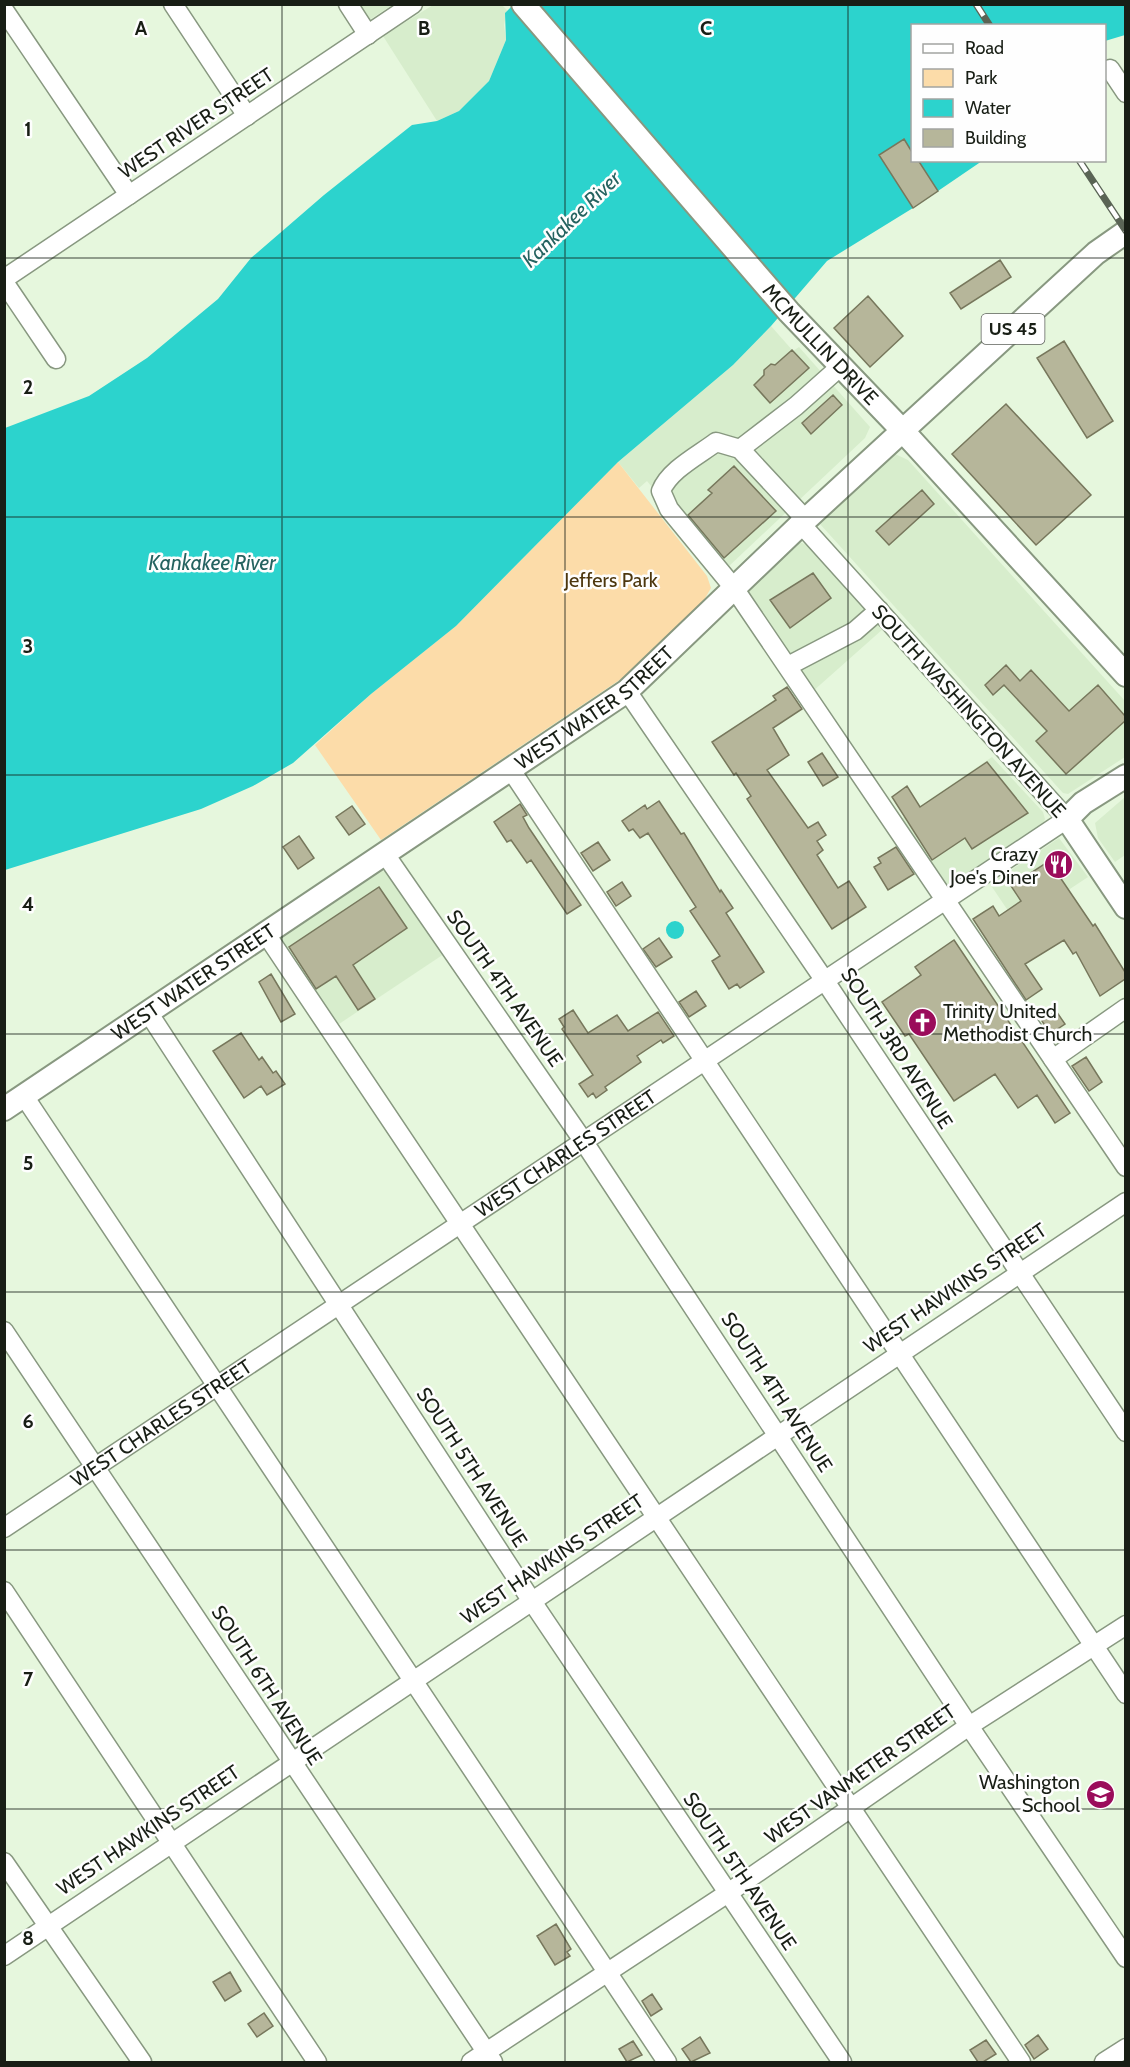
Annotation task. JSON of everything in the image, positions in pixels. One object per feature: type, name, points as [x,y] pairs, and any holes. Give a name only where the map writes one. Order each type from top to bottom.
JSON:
[{"type":"main road","name":"MCMULLIN DRIVE","points":[[523,4],[789,312],[1123,668]]},
{"type":"main road","name":"WEST WATER STREET","points":[[4,1109],[627,691],[902,430],[1096,253],[1125,232]]},
{"type":"main road","name":"WEST CHARLES STREET","points":[[1067,819],[1083,803],[1125,776]]},
{"type":"main road","name":"SOUTH WASHINGTON AVENUE","points":[[1067,819],[1125,907]]},
{"type":"street","points":[[173,4],[247,116]]},
{"type":"street","points":[[348,4],[368,35]]},
{"type":"street","name":"WEST RIVER STREET","points":[[4,280],[413,4]]},
{"type":"street","points":[[4,10],[129,195]]},
{"type":"street","points":[[1110,69],[1125,93]]},
{"type":"street","points":[[4,280],[56,359]]},
{"type":"street","points":[[841,366],[796,406],[740,449],[716,442],[664,483],[661,491],[669,509],[734,588],[788,666],[1125,1167]]},
{"type":"street","name":"SOUTH WASHINGTON AVENUE","points":[[740,449],[879,610],[1067,819]]},
{"type":"street","points":[[788,666],[855,631],[879,610]]},
{"type":"street","name":"SOUTH 3RD AVENUE","points":[[627,691],[825,981],[1125,1432]]},
{"type":"street","points":[[510,770],[1125,1694]]},
{"type":"street","name":"WEST CHARLES STREET","points":[[4,1528],[1067,819]]},
{"type":"street","name":"SOUTH 4TH AVENUE","points":[[385,854],[584,1142],[969,1726],[1125,1958]]},
{"type":"street","points":[[266,934],[1021,2062]]},
{"type":"street","points":[[1053,1059],[1125,1008]]},
{"type":"street","name":"SOUTH 5TH AVENUE","points":[[148,1012],[341,1304],[531,1600],[842,2062]]},
{"type":"street","points":[[24,1096],[667,2062]]},
{"type":"street","name":"WEST HAWKINS STREET","points":[[4,1956],[290,1761],[1125,1202]]},
{"type":"street","name":"SOUTH 6TH AVENUE","points":[[4,1331],[97,1467],[483,2059]]},
{"type":"street","points":[[4,1591],[317,2062]]},
{"type":"street","name":"WEST VANMETER STREET","points":[[483,2059],[969,1726],[1125,1625]]},
{"type":"street","points":[[4,1862],[141,2062]]},
{"type":"street","points":[[1104,2062],[1125,2048]]},
{"type":"shaded area","points":[[342,5],[392,5],[357,28]]},
{"type":"shaded area","points":[[433,5],[502,5],[507,10],[504,25],[506,40],[489,81],[459,111],[437,121],[383,36]]},
{"type":"shaded area","points":[[771,326],[793,351],[799,347],[870,427],[865,438],[728,567],[715,565],[647,481],[639,488],[618,462],[733,365]]},
{"type":"shaded area","points":[[895,454],[908,460],[1125,701],[1125,757],[1068,794],[1063,793],[820,524],[822,517],[888,456]]},
{"type":"shaded area","points":[[800,542],[811,547],[883,629],[812,692],[747,595],[746,588]]},
{"type":"shaded area","points":[[992,757],[1043,812],[1045,819],[1042,826],[937,896],[889,827]]},
{"type":"shaded area","points":[[1125,797],[1125,855],[1115,862],[1098,838],[1095,823]]},
{"type":"shaded area","points":[[1059,838],[1088,877],[1017,924],[990,884]]},
{"type":"shaded area","points":[[382,871],[387,872],[444,954],[324,1034],[265,947]]},
{"type":"green space","name":"Jeffers Park","points":[[618,462],[707,576],[711,588],[704,600],[627,675],[381,840],[315,745],[371,694],[456,626]]},
{"type":"water","name":"Kankakee River","points":[[513,5],[1125,5],[1125,35],[1106,41],[1106,24],[911,24],[911,150],[904,139],[879,155],[913,208],[827,261],[771,326],[733,365],[618,462],[456,626],[371,694],[293,763],[253,786],[201,809],[5,870],[5,428],[89,396],[147,358],[218,299],[251,258],[324,195],[412,125],[437,121],[459,111],[489,81],[506,40],[505,13]]},
{"type":"water","points":[[919,162],[981,162],[938,191]]},
{"type":"water","points":[[675,921],[681,924],[684,930],[681,936],[675,939],[669,936],[666,930],[669,924]]},
{"type":"building","points":[[904,139],[911,150],[911,162],[919,162],[938,191],[913,208],[879,155]]},
{"type":"building","points":[[1000,260],[1011,277],[961,309],[950,293]]},
{"type":"building","points":[[868,296],[903,336],[870,367],[834,328]]},
{"type":"building","points":[[1064,341],[1113,421],[1087,438],[1037,358]]},
{"type":"building","points":[[792,350],[809,368],[770,403],[754,385],[764,375],[764,370],[771,364],[775,365]]},
{"type":"building","points":[[833,395],[842,405],[811,434],[802,423]]},
{"type":"building","points":[[1006,404],[1091,495],[1036,545],[952,454]]},
{"type":"building","points":[[734,466],[776,511],[724,558],[688,515],[712,493],[708,490]]},
{"type":"building","points":[[922,490],[934,504],[889,545],[876,531]]},
{"type":"building","points":[[813,573],[831,598],[790,628],[770,600]]},
{"type":"building","points":[[1006,665],[1020,681],[1031,670],[1069,711],[1098,685],[1125,716],[1125,721],[1066,774],[1036,741],[1047,731],[1004,685],[993,695],[985,685]]},
{"type":"building","points":[[787,687],[802,709],[773,728],[789,755],[767,770],[808,828],[818,822],[826,835],[817,841],[823,850],[817,855],[838,888],[849,881],[866,907],[832,929],[747,799],[751,796],[712,742],[776,700],[773,696]]},
{"type":"building","points":[[822,753],[838,777],[823,786],[808,762]]},
{"type":"building","points":[[987,762],[1028,813],[972,849],[965,838],[932,860],[892,797],[907,786],[920,807]]},
{"type":"building","points":[[659,801],[681,834],[684,833],[720,892],[721,890],[733,908],[726,913],[764,972],[740,988],[737,984],[729,989],[712,961],[720,956],[690,911],[696,907],[648,833],[640,838],[633,829],[629,831],[622,821],[645,805],[647,809]]},
{"type":"building","points":[[520,804],[527,815],[523,817],[529,828],[581,905],[567,914],[531,860],[527,863],[511,840],[507,842],[494,822]]},
{"type":"building","points":[[352,806],[365,824],[349,835],[336,817]]},
{"type":"building","points":[[299,836],[314,858],[298,869],[283,847]]},
{"type":"building","points":[[598,842],[610,860],[593,871],[581,853]]},
{"type":"building","points":[[896,847],[914,874],[888,890],[874,867],[881,863],[878,858]]},
{"type":"building","points":[[1049,861],[1093,926],[1095,924],[1125,972],[1125,979],[1100,996],[1076,952],[1073,954],[1064,940],[1025,964],[1042,989],[1026,1000],[973,919],[993,906],[999,916],[1021,901],[1011,886]]},
{"type":"building","points":[[622,882],[631,896],[616,906],[607,892]]},
{"type":"building","points":[[379,887],[407,928],[353,965],[375,999],[358,1010],[336,976],[316,989],[289,947]]},
{"type":"building","points":[[659,938],[672,957],[656,967],[643,949]]},
{"type":"building","name":"Trinity United Methodist Church","points":[[954,940],[1070,1113],[1055,1123],[1037,1095],[1018,1108],[995,1074],[954,1101],[909,1034],[905,1036],[882,1002],[921,975],[915,967]]},
{"type":"building","points":[[271,974],[295,1014],[281,1022],[259,982]]},
{"type":"building","points":[[696,991],[706,1006],[689,1017],[679,1002]]},
{"type":"building","points":[[573,1010],[588,1033],[617,1015],[628,1031],[658,1012],[674,1036],[663,1043],[661,1040],[637,1056],[641,1062],[605,1087],[607,1090],[596,1098],[593,1093],[588,1097],[579,1084],[593,1075],[562,1029],[564,1027],[559,1019]]},
{"type":"building","points":[[1056,1011],[1065,1024],[1050,1034],[1042,1021]]},
{"type":"building","points":[[241,1033],[259,1060],[262,1057],[273,1073],[276,1071],[285,1084],[267,1095],[261,1086],[244,1098],[213,1051]]},
{"type":"building","points":[[1086,1057],[1102,1082],[1089,1091],[1072,1066]]},
{"type":"building","points":[[556,1924],[571,1949],[567,1952],[570,1956],[555,1965],[537,1936]]},
{"type":"building","points":[[230,1972],[241,1991],[225,2001],[213,1982]]},
{"type":"building","points":[[652,1994],[662,2009],[651,2016],[642,2001]]},
{"type":"building","points":[[264,2013],[273,2026],[257,2037],[248,2024]]},
{"type":"building","points":[[1038,2035],[1048,2049],[1034,2059],[1025,2045]]},
{"type":"building","points":[[700,2037],[710,2053],[691,2062],[682,2049]]},
{"type":"building","points":[[986,2040],[996,2054],[983,2062],[978,2062],[970,2050]]},
{"type":"building","points":[[633,2041],[642,2055],[627,2062],[619,2049]]},
{"type":"railway","points":[[976,4],[989,24]]},
{"type":"railway","points":[[1080,162],[1126,231]]},
{"type":"place","name":"Crazy Joe's Diner","points":[[1059,865]]},
{"type":"place","name":"Trinity United Methodist Church","points":[[922,1022]]},
{"type":"place","name":"Washington School","points":[[1101,1794]]}]
